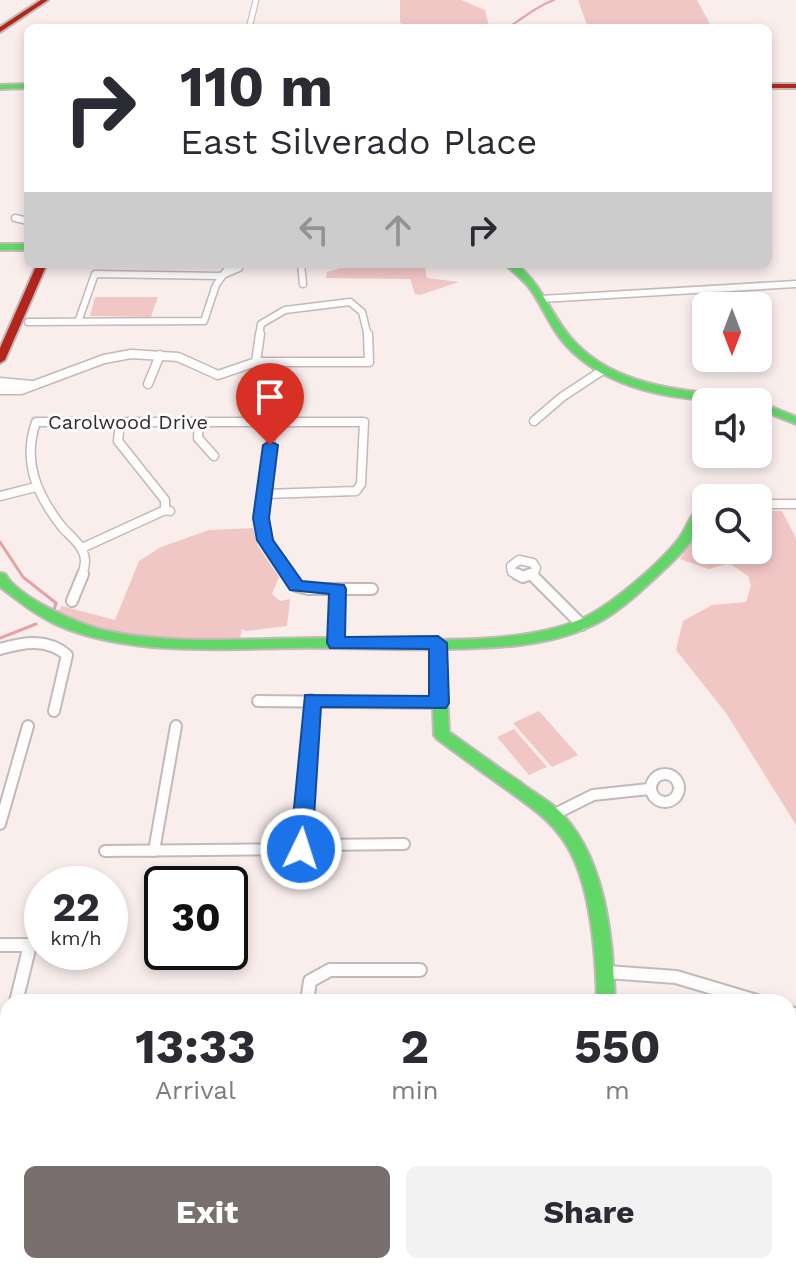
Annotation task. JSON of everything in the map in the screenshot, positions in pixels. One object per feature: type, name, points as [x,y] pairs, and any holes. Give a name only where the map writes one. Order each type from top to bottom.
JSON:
[{"type":"main road","points":[[0,20],[31,0]]},
{"type":"main road","points":[[0,30],[45,0]]},
{"type":"main road","points":[[1,88],[24,86]]},
{"type":"main road","points":[[772,86],[796,86]]},
{"type":"main road","points":[[0,247],[24,247]]},
{"type":"main road","points":[[0,360],[40,268]]},
{"type":"main road","points":[[515,268],[525,276],[571,346],[603,370],[659,390],[692,395]]},
{"type":"main road","points":[[772,411],[796,421]]},
{"type":"main road","points":[[1,581],[46,614],[75,627],[147,642],[438,643],[543,637],[605,614],[675,550],[687,537],[692,522]]},
{"type":"main road","points":[[438,643],[442,735],[553,815],[581,855],[591,883],[607,972],[606,994]]},
{"type":"street","points":[[250,24],[256,0]]},
{"type":"street","points":[[15,218],[24,220]]},
{"type":"street","points":[[78,322],[95,274],[208,274],[220,277],[239,268]]},
{"type":"street","points":[[301,268],[303,284]]},
{"type":"street","points":[[28,322],[204,321],[220,277]]},
{"type":"street","points":[[541,299],[796,284]]},
{"type":"street","points":[[0,390],[21,390],[104,359],[131,354],[178,357],[218,375],[256,362],[369,362],[366,319],[357,305],[350,302],[277,312],[261,324],[256,362]]},
{"type":"street","points":[[148,384],[160,355]]},
{"type":"street","points":[[534,421],[576,386],[603,370]]},
{"type":"street","points":[[0,382],[32,385]]},
{"type":"street","points":[[273,421],[261,518],[265,540],[297,589],[372,589]]},
{"type":"street","name":"Carolwood Drive","points":[[36,487],[27,459],[29,436],[36,422],[364,422],[361,484],[357,492],[265,494]]},
{"type":"street","points":[[82,548],[168,511],[165,500],[118,441],[120,422]]},
{"type":"street","points":[[199,422],[198,438],[214,456]]},
{"type":"street","points":[[0,496],[36,487],[55,518],[82,548],[84,570],[72,601]]},
{"type":"street","points":[[772,504],[796,504]]},
{"type":"street","points":[[532,575],[582,625]]},
{"type":"street","points":[[336,643],[337,589]]},
{"type":"street","points":[[0,649],[40,642],[59,646],[67,655],[54,711]]},
{"type":"street","points":[[301,849],[311,700]]},
{"type":"street","points":[[258,701],[439,703]]},
{"type":"street","points":[[0,824],[28,726]]},
{"type":"street","points":[[154,851],[176,726]]},
{"type":"street","points":[[0,774],[14,774]]},
{"type":"street","points":[[553,815],[593,795],[649,789]]},
{"type":"street","points":[[105,851],[301,849],[321,845],[404,844]]},
{"type":"street","points":[[0,945],[30,945],[18,994]]},
{"type":"street","points":[[308,994],[310,981],[330,970],[420,970]]},
{"type":"street","points":[[607,972],[676,977],[733,994]]},
{"type":"shaded area","points":[[400,0],[461,0],[485,10],[488,24],[403,24],[400,23]]},
{"type":"shaded area","points":[[578,0],[697,0],[710,24],[587,24]]},
{"type":"shaded area","points":[[340,268],[425,268],[427,278],[459,282],[420,295],[415,294],[410,279],[326,278],[327,272]]},
{"type":"shaded area","points":[[95,297],[158,297],[151,317],[90,316]]},
{"type":"shaded area","points":[[772,511],[782,511],[796,538],[796,825],[726,713],[676,650],[683,621],[712,605],[746,602],[751,586],[748,576],[730,564],[772,564]]},
{"type":"shaded area","points":[[253,528],[258,546],[279,577],[272,594],[280,601],[290,599],[287,626],[242,629],[240,639],[146,636],[101,628],[56,613],[62,606],[115,620],[139,561],[161,547],[209,530]]},
{"type":"shaded area","points":[[692,541],[692,563],[680,559]]},
{"type":"shaded area","points":[[694,564],[726,564],[709,569]]},
{"type":"shaded area","points":[[539,711],[578,755],[552,767],[513,723]]},
{"type":"shaded area","points":[[514,729],[547,767],[529,775],[497,737]]},
{"type":"waterway","points":[[513,24],[554,0]]},
{"type":"waterway","points":[[0,542],[23,577],[56,603],[54,610]]},
{"type":"waterway","points":[[0,638],[36,624]]},
{"type":"traffic: fast","points":[[0,87],[24,86]]},
{"type":"traffic: fast","points":[[0,247],[24,247]]},
{"type":"traffic: fast","points":[[516,268],[535,288],[565,338],[582,356],[624,380],[692,395]]},
{"type":"traffic: fast","points":[[772,411],[796,421]]},
{"type":"traffic: fast","points":[[0,577],[3,583],[29,602],[65,623],[135,640],[197,644],[494,642],[560,632],[586,623],[609,608],[670,557],[692,526]]},
{"type":"traffic: fast","points":[[438,643],[442,735],[549,812],[568,833],[580,854],[596,903],[605,954],[606,994]]},
{"type":"traffic: jam","points":[[0,30],[45,0]]},
{"type":"traffic: jam","points":[[772,86],[796,86]]},
{"type":"traffic: jam","points":[[0,360],[40,268]]},
{"type":"route","points":[[270,445],[261,518],[265,540],[296,586],[303,589],[337,589],[336,643],[438,643],[439,703],[311,700],[301,849]]}]
